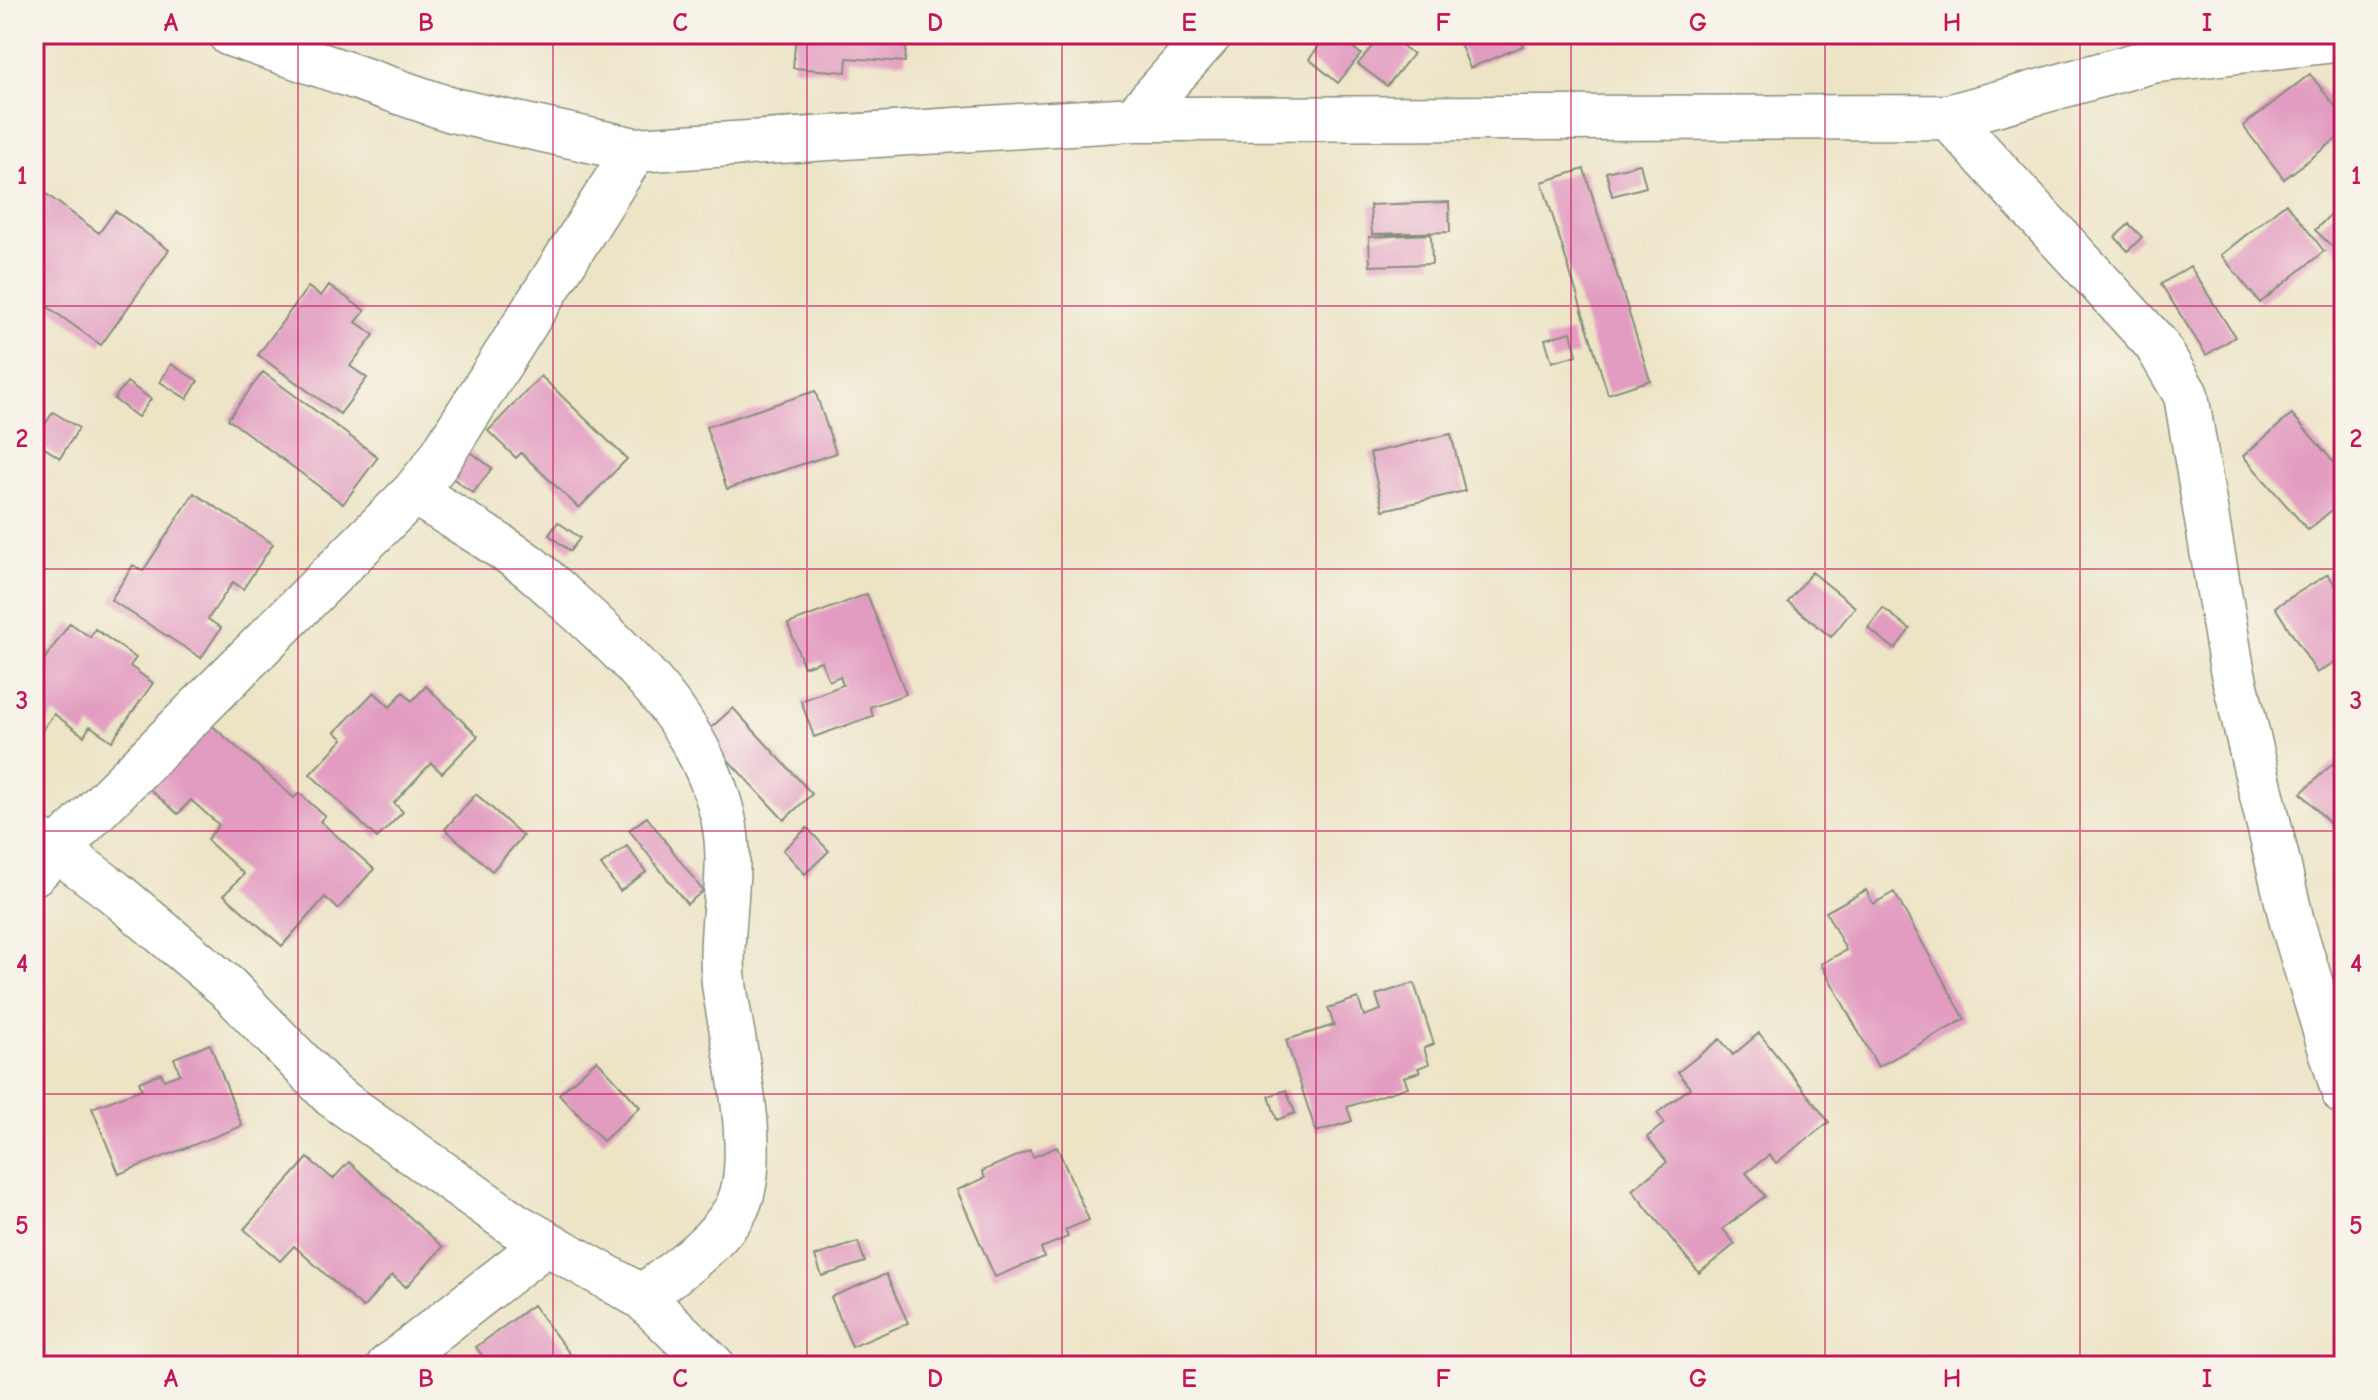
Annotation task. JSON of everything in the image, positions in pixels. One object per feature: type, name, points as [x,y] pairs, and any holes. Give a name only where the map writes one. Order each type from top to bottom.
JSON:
[{"type":"street","points":[[1134,119],[1210,34]]},
{"type":"street","points":[[259,38],[452,110],[635,150],[1134,119],[1948,117],[2151,61],[2344,39]]},
{"type":"street","points":[[1948,117],[2156,344],[2186,395],[2236,684],[2292,922],[2344,1093]]},
{"type":"street","points":[[635,150],[437,463],[414,492],[42,854],[113,891],[227,987],[332,1095],[515,1225],[642,1297],[713,1366]]},
{"type":"street","points":[[414,492],[526,564],[619,647],[669,702],[702,758],[723,817],[728,874],[720,963],[745,1122],[746,1180],[735,1211],[700,1253],[642,1297]]},
{"type":"street","points":[[389,1366],[545,1244]]},
{"type":"building","points":[[796,34],[907,34],[905,62],[847,58],[846,72],[793,68]]},
{"type":"building","points":[[1329,34],[1336,34],[1361,54],[1338,83],[1309,59]]},
{"type":"building","points":[[1382,34],[1387,34],[1413,54],[1387,86],[1358,64]]},
{"type":"building","points":[[1456,34],[1517,34],[1523,46],[1470,68]]},
{"type":"building","points":[[2310,74],[2344,118],[2344,133],[2284,179],[2243,126]]},
{"type":"building","points":[[1640,164],[1646,187],[1612,196],[1606,172]]},
{"type":"building","points":[[1584,169],[1650,380],[1608,394],[1542,182]]},
{"type":"building","points":[[34,185],[99,233],[115,211],[169,250],[101,345],[34,297]]},
{"type":"building","points":[[2344,201],[2344,258],[2315,230]]},
{"type":"building","points":[[1449,202],[1450,232],[1372,234],[1370,205]]},
{"type":"building","points":[[2286,203],[2324,251],[2260,303],[2221,255]]},
{"type":"building","points":[[2129,224],[2142,237],[2128,251],[2115,237]]},
{"type":"building","points":[[1431,234],[1432,264],[1370,266],[1369,237]]},
{"type":"building","points":[[2190,266],[2235,337],[2206,355],[2161,284]]},
{"type":"building","points":[[329,285],[365,311],[356,322],[374,335],[350,366],[367,378],[340,414],[258,355],[308,287],[321,296]]},
{"type":"building","points":[[1571,332],[1577,355],[1552,362],[1545,339]]},
{"type":"building","points":[[171,364],[198,381],[187,399],[160,382]]},
{"type":"building","points":[[263,372],[378,457],[343,504],[228,419]]},
{"type":"building","points":[[541,376],[627,459],[579,508],[521,453],[516,458],[488,431]]},
{"type":"building","points":[[127,382],[151,399],[138,417],[114,399]]},
{"type":"building","points":[[815,391],[836,453],[727,489],[706,427]]},
{"type":"building","points":[[53,412],[79,428],[60,458],[34,441]]},
{"type":"building","points":[[2292,414],[2344,474],[2344,500],[2308,530],[2243,456]]},
{"type":"building","points":[[1451,434],[1465,491],[1383,510],[1370,453]]},
{"type":"building","points":[[460,444],[492,468],[473,493],[440,469]]},
{"type":"building","points":[[194,493],[273,544],[243,589],[233,582],[208,619],[221,628],[201,658],[111,600],[133,565],[143,571]]},
{"type":"building","points":[[558,522],[580,538],[570,551],[549,535]]},
{"type":"building","points":[[1812,572],[1855,607],[1831,637],[1788,602]]},
{"type":"building","points":[[2328,574],[2344,599],[2344,656],[2317,673],[2275,607]]},
{"type":"building","points":[[867,594],[906,694],[870,707],[873,716],[814,737],[801,701],[843,685],[840,676],[829,681],[821,661],[804,667],[788,624]]},
{"type":"building","points":[[1883,608],[1910,629],[1895,649],[1868,628]]},
{"type":"building","points":[[70,623],[90,637],[95,629],[136,658],[130,666],[153,683],[112,741],[90,726],[84,736],[54,714],[40,733],[34,729],[34,674]]},
{"type":"building","points":[[426,686],[478,736],[442,773],[431,763],[394,803],[403,812],[377,838],[310,774],[343,739],[335,732],[374,692],[390,707],[403,692],[412,701]]},
{"type":"building","points":[[733,708],[812,794],[784,820],[704,734]]},
{"type":"building","points":[[207,721],[294,798],[299,793],[325,816],[320,821],[374,869],[338,909],[325,897],[282,946],[224,895],[244,874],[207,840],[219,825],[191,800],[178,814],[148,788]]},
{"type":"building","points":[[2341,756],[2344,759],[2344,839],[2301,793]]},
{"type":"building","points":[[476,794],[523,836],[492,871],[445,829]]},
{"type":"building","points":[[647,817],[703,891],[687,904],[629,830]]},
{"type":"building","points":[[807,828],[829,851],[805,874],[783,850]]},
{"type":"building","points":[[627,846],[646,872],[620,891],[601,865]]},
{"type":"building","points":[[1866,890],[1873,904],[1894,892],[1965,1019],[1878,1067],[1821,964],[1846,950],[1826,912]]},
{"type":"building","points":[[1414,983],[1434,1044],[1424,1048],[1429,1064],[1418,1068],[1420,1072],[1404,1077],[1408,1087],[1347,1107],[1352,1121],[1316,1132],[1286,1040],[1334,1025],[1328,1008],[1358,998],[1364,1016],[1381,1010],[1376,995]]},
{"type":"building","points":[[1759,1033],[1829,1122],[1776,1163],[1769,1155],[1746,1173],[1765,1196],[1723,1229],[1735,1244],[1699,1273],[1632,1190],[1667,1162],[1647,1137],[1665,1123],[1657,1113],[1690,1088],[1678,1072],[1720,1039],[1733,1055]]},
{"type":"building","points":[[210,1044],[242,1126],[119,1174],[92,1108],[142,1089],[139,1082],[161,1073],[164,1080],[180,1074],[174,1058]]},
{"type":"building","points":[[597,1060],[640,1107],[603,1141],[559,1094]]},
{"type":"building","points":[[1286,1090],[1295,1113],[1277,1120],[1269,1096]]},
{"type":"building","points":[[1057,1147],[1089,1220],[1065,1230],[1068,1237],[1041,1248],[1044,1257],[995,1277],[957,1190],[985,1178],[982,1171],[1030,1150],[1033,1157]]},
{"type":"building","points":[[308,1158],[333,1179],[349,1162],[443,1247],[406,1287],[392,1275],[363,1308],[294,1246],[280,1261],[244,1229]]},
{"type":"building","points":[[858,1242],[865,1262],[822,1276],[815,1256]]},
{"type":"building","points":[[886,1274],[908,1323],[852,1347],[831,1297]]},
{"type":"building","points":[[533,1305],[579,1366],[490,1366],[476,1347]]}]
